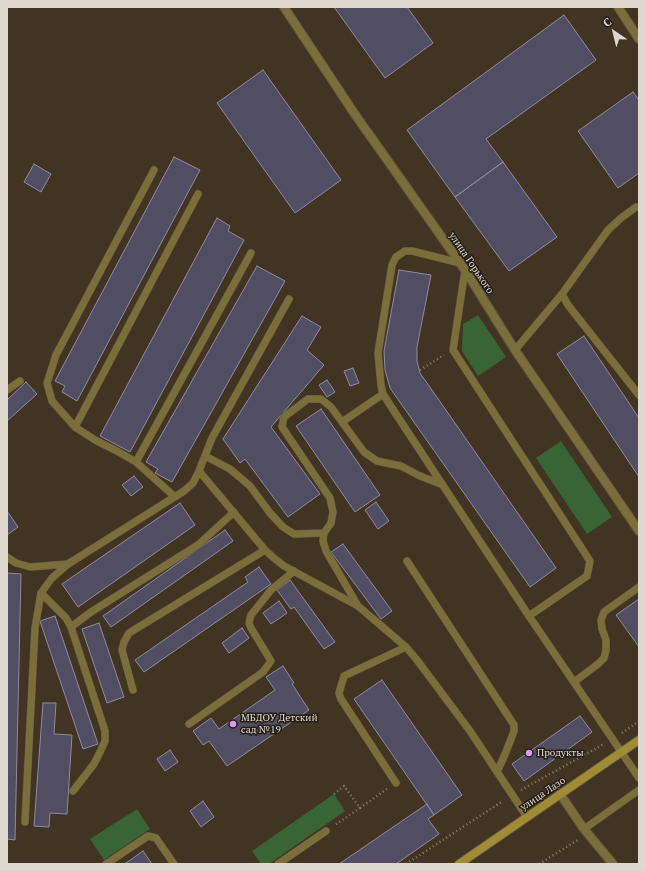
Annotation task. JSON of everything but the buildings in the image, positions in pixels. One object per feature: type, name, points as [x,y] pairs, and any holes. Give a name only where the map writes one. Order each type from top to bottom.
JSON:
[{"type":"main road","name":"улица Лазо","points":[[459,864],[639,740]]},
{"type":"street","name":"улица Горького","points":[[284,7],[354,113],[465,270],[515,350],[639,531]]},
{"type":"street","points":[[618,7],[639,39]]},
{"type":"street","points":[[560,794],[586,831],[613,864]]},
{"type":"lane","points":[[154,170],[56,355],[47,383],[52,401],[76,427],[95,440],[136,462],[175,497]]},
{"type":"lane","points":[[76,427],[198,194]]},
{"type":"lane","points":[[515,350],[562,294],[608,230],[621,218],[639,207]]},
{"type":"lane","points":[[460,263],[405,250],[396,257],[392,265],[378,353],[383,394],[441,484],[639,778]]},
{"type":"lane","points":[[136,462],[251,253]]},
{"type":"lane","points":[[465,270],[453,350],[590,560],[587,576],[529,616]]},
{"type":"lane","points":[[562,294],[568,305],[639,395]]},
{"type":"lane","points":[[25,822],[35,628],[41,593],[52,578],[68,564],[175,497],[193,483],[212,438],[289,298]]},
{"type":"lane","points":[[7,390],[20,381]]},
{"type":"lane","points":[[342,422],[383,394]]},
{"type":"lane","points":[[358,606],[326,551],[323,540],[324,533],[333,512],[330,498],[282,427],[284,417],[308,399],[321,399],[331,406],[364,452],[377,461],[401,466],[420,476],[441,484]]},
{"type":"lane","points":[[205,456],[230,469],[250,486],[270,513],[283,527],[294,534],[324,533]]},
{"type":"lane","points":[[199,471],[265,550],[284,566],[358,606],[406,647],[470,731],[527,817]]},
{"type":"lane","points":[[71,627],[91,612],[198,545],[234,512]]},
{"type":"lane","points":[[134,690],[122,650],[129,633],[265,550]]},
{"type":"lane","points":[[7,556],[16,562],[30,567],[68,564]]},
{"type":"lane","points":[[407,561],[514,725],[514,731],[497,772]]},
{"type":"lane","points":[[189,724],[263,672],[271,661],[251,628],[249,623],[251,615],[271,590],[294,571]]},
{"type":"lane","points":[[574,682],[604,658],[606,640],[602,629],[601,620],[604,612],[639,587]]},
{"type":"lane","points":[[41,593],[66,618],[71,627],[105,731],[105,741],[102,750],[94,764],[73,791]]},
{"type":"lane","points":[[396,783],[341,699],[339,693],[344,676],[406,647]]},
{"type":"lane","points":[[586,831],[639,790]]},
{"type":"lane","points":[[278,864],[326,831]]},
{"type":"lane","points":[[106,864],[148,836],[156,838],[174,864]]},
{"type":"path","points":[[420,370],[453,350]]},
{"type":"path","points":[[406,864],[512,796],[585,756]]},
{"type":"path","points":[[326,831],[396,783]]},
{"type":"path","points":[[334,794],[344,786],[360,808]]},
{"type":"path","points":[[540,864],[586,831]]},
{"type":"green space","points":[[478,315],[506,357],[478,376],[462,351],[463,324]]},
{"type":"green space","points":[[561,441],[612,517],[587,534],[536,458]]},
{"type":"green space","points":[[334,794],[345,811],[269,864],[261,864],[252,851]]},
{"type":"green space","points":[[137,809],[150,829],[104,860],[90,839]]},
{"type":"place","name":"МБДОУ Детский сад №19","points":[[233,724]]},
{"type":"place","name":"Продукты","points":[[529,753]]}]
